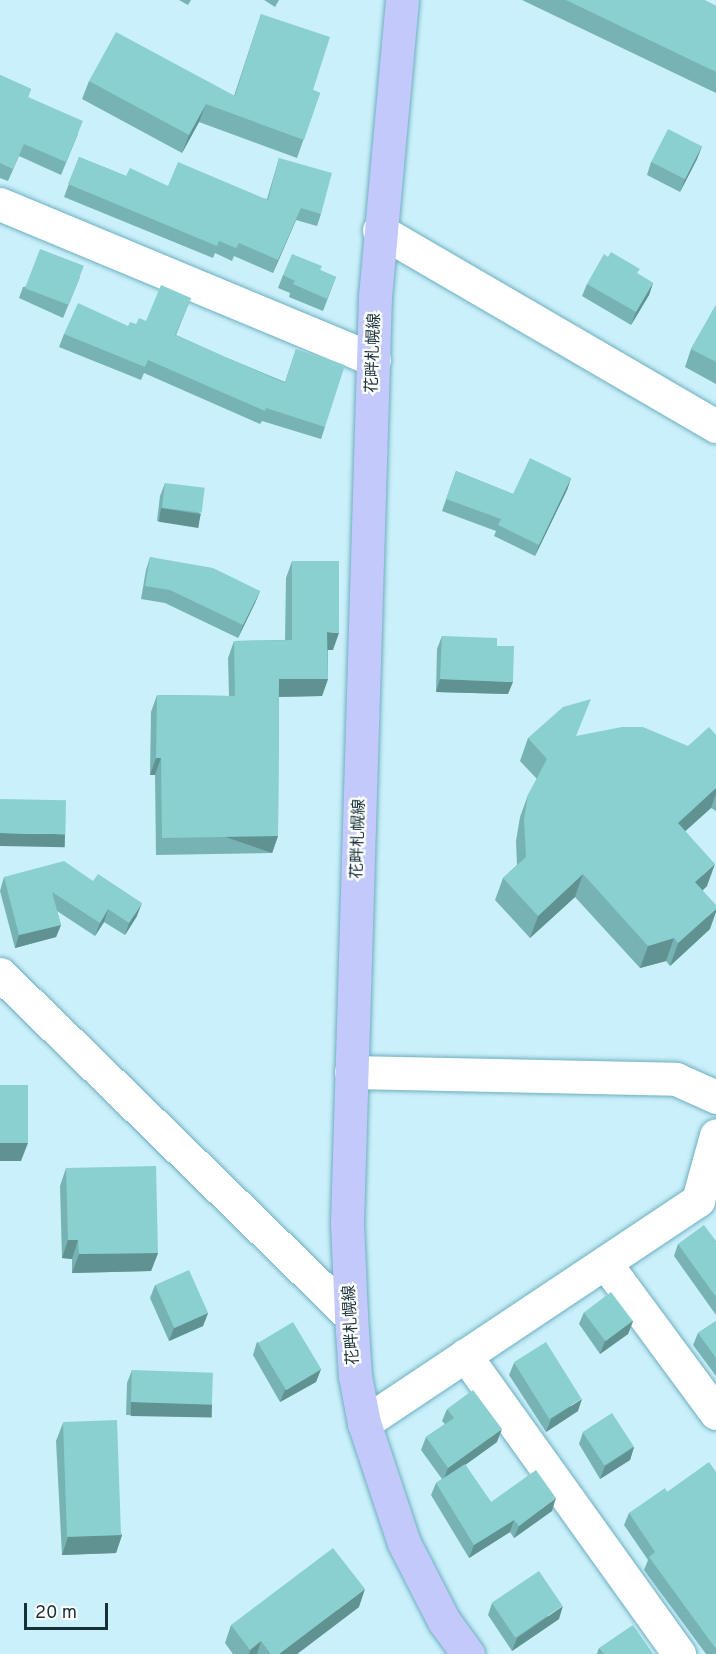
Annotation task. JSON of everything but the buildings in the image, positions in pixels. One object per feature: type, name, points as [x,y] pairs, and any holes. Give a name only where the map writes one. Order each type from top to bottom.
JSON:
[{"type":"main road","name":"花畔札幌線","points":[[402,0],[379,230],[347,1222],[355,1376],[364,1423],[404,1543],[444,1621],[468,1654]]},
{"type":"street","points":[[0,204],[374,360]]},
{"type":"street","points":[[379,230],[716,426]]},
{"type":"street","points":[[0,974],[351,1316]]},
{"type":"street","points":[[351,1072],[676,1079],[716,1097]]},
{"type":"street","points":[[364,1423],[606,1264],[707,1212],[716,1135]]},
{"type":"street","points":[[606,1264],[716,1413]]},
{"type":"street","points":[[465,1355],[679,1654]]}]
